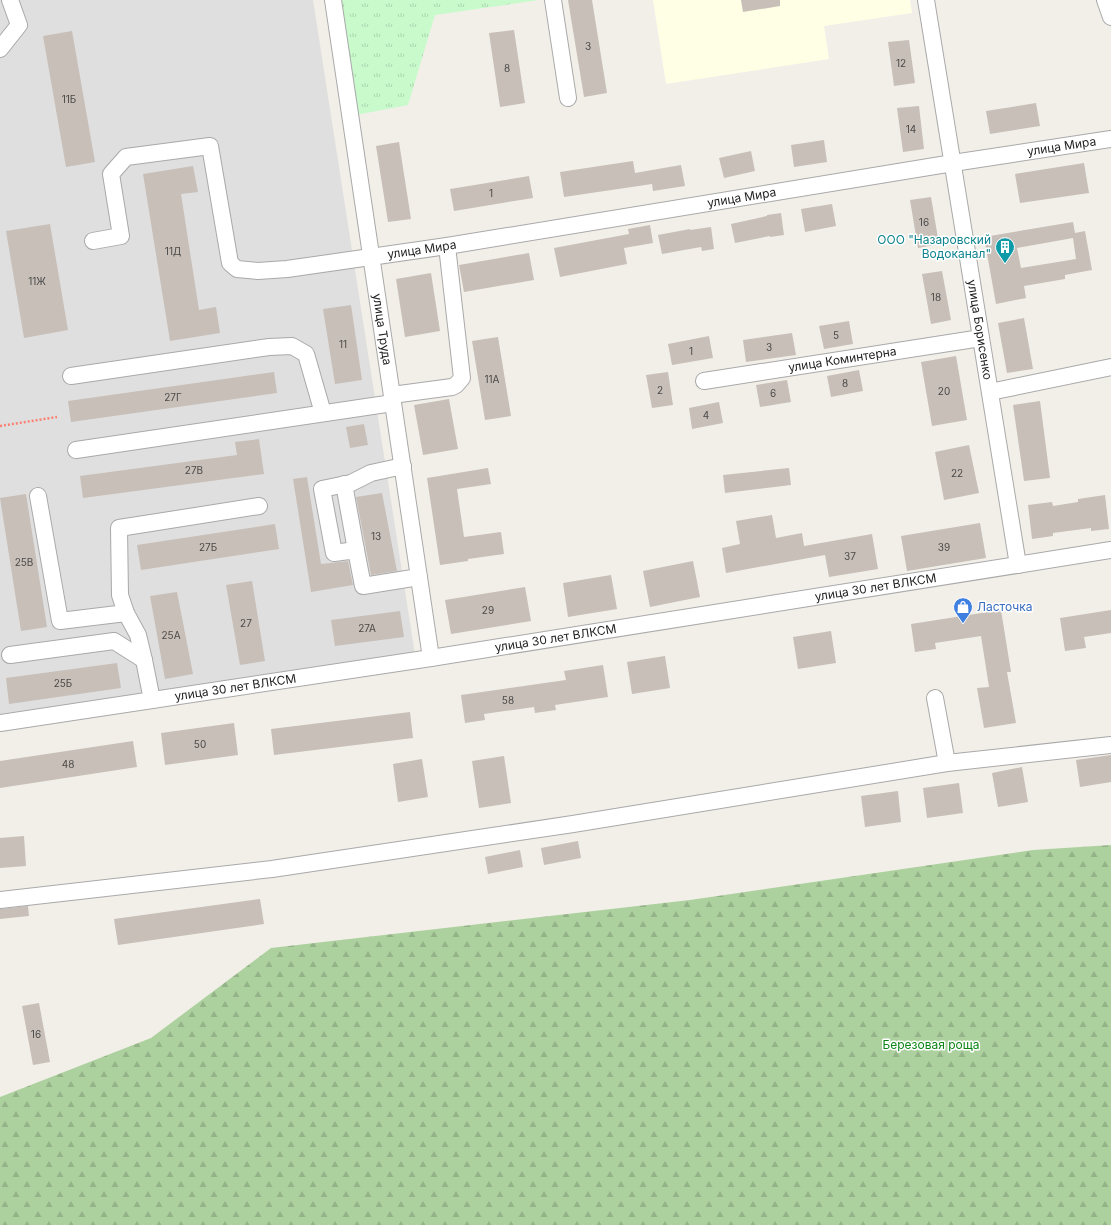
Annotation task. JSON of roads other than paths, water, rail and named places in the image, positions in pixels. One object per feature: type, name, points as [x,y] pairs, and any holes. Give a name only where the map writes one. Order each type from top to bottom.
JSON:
[{"type":"street","points":[[0,49],[19,25],[10,0]]},
{"type":"street","name":"улица Труда","points":[[333,0],[431,658]]},
{"type":"street","points":[[553,0],[568,98]]},
{"type":"street","name":"улица Борисенко","points":[[926,0],[1018,565]]},
{"type":"street","points":[[1105,0],[1111,17]]},
{"type":"street","name":"улица Мира","points":[[93,241],[122,236],[111,174],[126,158],[210,146],[230,263],[237,269],[258,271],[287,269],[447,246],[953,163],[1111,139]]},
{"type":"street","points":[[76,450],[323,413],[456,385],[462,378],[447,246]]},
{"type":"street","name":"улица Коминтерна","points":[[704,381],[981,338]]},
{"type":"street","points":[[71,376],[269,347],[292,346],[306,354],[323,413]]},
{"type":"street","points":[[990,392],[1111,367]]},
{"type":"street","points":[[356,550],[334,553],[322,489],[351,483],[371,473],[403,466]]},
{"type":"street","points":[[344,484],[363,586],[419,577]]},
{"type":"street","points":[[38,496],[60,621],[126,613]]},
{"type":"street","points":[[152,700],[138,635],[126,613],[120,595],[119,528],[259,506]]},
{"type":"street","name":"улица 30 лет ВЛКСМ","points":[[0,723],[431,658],[1111,550]]},
{"type":"street","points":[[10,656],[114,641],[144,660]]},
{"type":"street","points":[[935,698],[946,763]]},
{"type":"street","points":[[0,900],[272,869],[573,824],[946,763],[1111,745]]},
{"type":"place","name":"ООО \"Назаровский Водоканал\"","points":[[1005,264]]},
{"type":"place","name":"Ласточка","points":[[963,624]]},
{"type":"park label","name":"Березовая роща","points":[[931,1045]]}]
